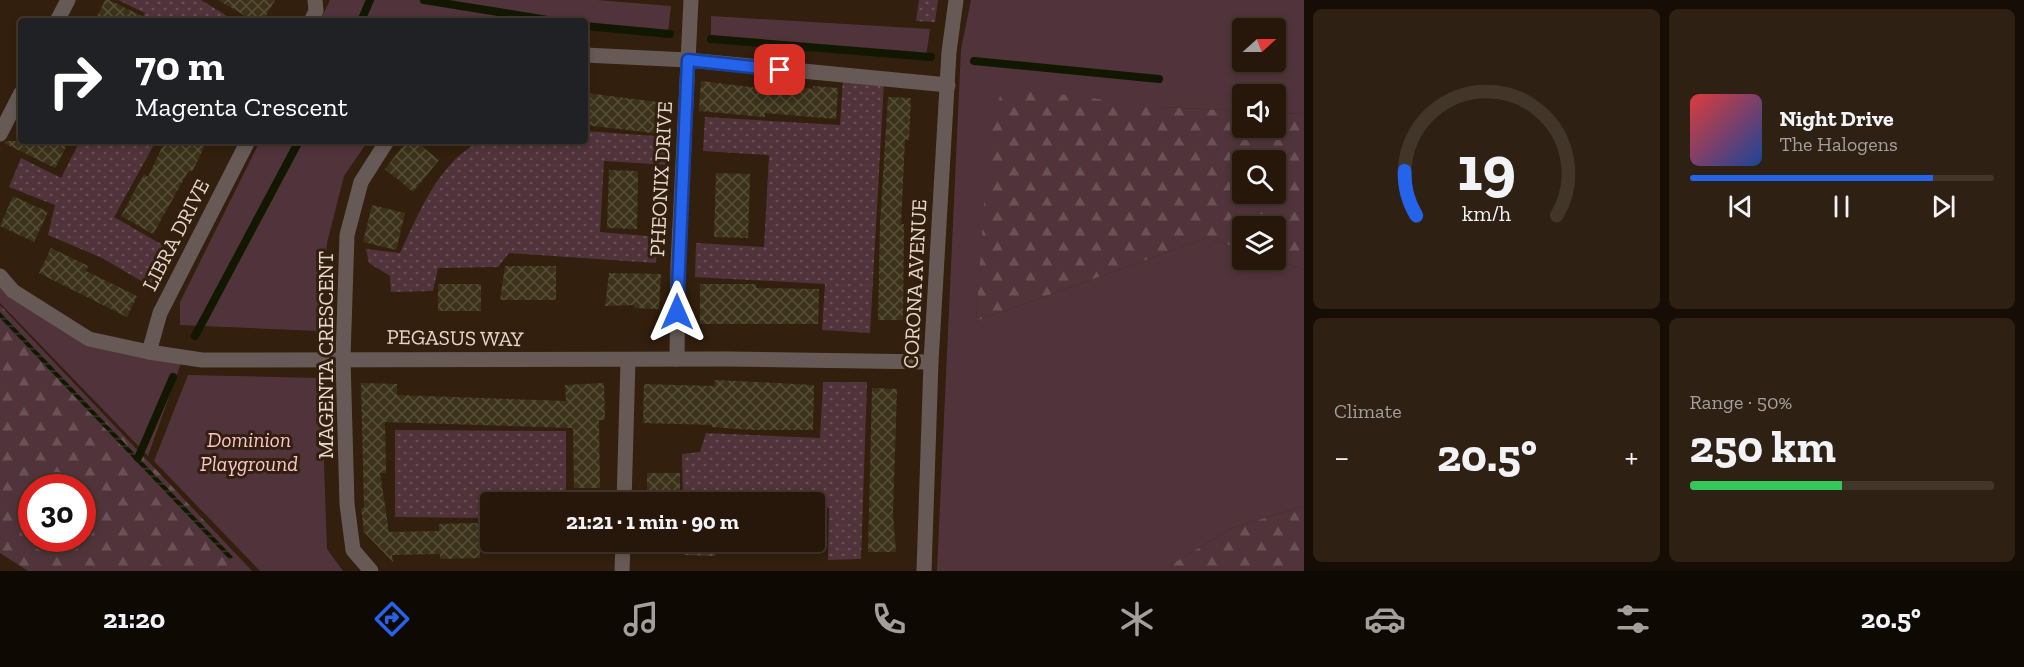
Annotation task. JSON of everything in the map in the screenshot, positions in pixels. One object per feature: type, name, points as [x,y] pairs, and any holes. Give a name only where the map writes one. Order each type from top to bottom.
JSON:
[{"type":"street","points":[[59,18],[68,0]]},
{"type":"street","points":[[312,18],[316,11],[315,0]]},
{"type":"street","name":"PHEONIX DRIVE","points":[[677,359],[678,265],[691,0]]},
{"type":"street","name":"CORONA AVENUE","points":[[924,571],[931,362],[948,85],[956,0]]},
{"type":"street","points":[[588,55],[688,60],[948,85]]},
{"type":"street","points":[[0,134],[18,99]]},
{"type":"street","name":"LIBRA DRIVE","points":[[149,352],[160,313],[246,144]]},
{"type":"street","name":"MAGENTA CRESCENT","points":[[371,571],[353,550],[347,504],[343,358],[347,235],[361,182],[385,144]]},
{"type":"street","name":"PEGASUS WAY","points":[[0,276],[13,291],[89,339],[149,352],[202,360],[343,358],[931,362]]},
{"type":"street","points":[[624,492],[628,361]]},
{"type":"street","points":[[622,571],[623,552]]},
{"type":"green space","points":[[118,0],[201,0],[230,18],[142,18],[145,13]]},
{"type":"green space","points":[[330,0],[597,0],[671,6],[668,32],[588,27],[588,18],[321,18]]},
{"type":"green space","points":[[919,0],[938,0],[935,22],[916,21]]},
{"type":"green space","points":[[971,0],[1304,0],[1304,114],[1286,113],[1286,84],[1232,84],[1232,111],[1161,107],[983,226],[976,321],[1207,238],[1232,246],[1232,270],[1286,270],[1286,263],[1304,269],[1304,506],[1232,528],[1172,564],[1171,571],[937,571],[961,49]]},
{"type":"green space","points":[[711,16],[930,29],[926,57],[711,39]]},
{"type":"green space","points":[[843,79],[884,82],[870,333],[822,330],[825,284],[695,277],[696,243],[764,247],[769,155],[703,151],[705,117],[840,125]]},
{"type":"green space","points":[[1003,87],[1161,107],[1232,111],[1232,138],[1286,138],[1286,113],[1304,114],[1304,269],[1286,263],[1286,216],[1232,216],[1232,246],[1207,238],[976,321],[989,131]]},
{"type":"green space","points":[[588,131],[669,137],[668,165],[604,161],[600,232],[658,237],[656,263],[509,253],[498,267],[438,268],[433,291],[391,292],[390,276],[369,263],[366,249],[400,253],[432,190],[453,161],[476,144],[588,144]]},
{"type":"green space","points":[[78,144],[154,144],[114,217],[173,251],[155,289],[102,258],[48,235],[55,205],[9,187],[21,158],[61,178]]},
{"type":"green space","points":[[259,144],[366,144],[344,176],[327,243],[318,331],[180,325],[180,302]]},
{"type":"green space","points":[[0,281],[88,342],[182,360],[148,456],[0,303]]},
{"type":"green space","points":[[0,305],[252,571],[28,571],[0,553]]},
{"type":"green space","name":"Dominion Playground","points":[[188,375],[321,378],[327,549],[343,571],[260,571],[154,461]]},
{"type":"green space","points":[[823,382],[867,382],[861,559],[828,560],[829,508],[825,508],[825,492],[683,492],[682,454],[700,452],[706,433],[820,438]]},
{"type":"green space","points":[[395,430],[566,431],[566,492],[480,492],[480,518],[395,517]]},
{"type":"green space","points":[[1304,506],[1304,571],[1171,571],[1172,564],[1232,528]]},
{"type":"green space","points":[[684,552],[715,552],[715,556],[684,555]]},
{"type":"shaded area","points":[[0,312],[233,557],[230,560],[0,318]]},
{"type":"building","points":[[105,0],[109,0],[146,18],[96,18]]},
{"type":"building","points":[[218,0],[275,0],[265,18],[249,18]]},
{"type":"building","points":[[701,81],[774,90],[775,85],[813,89],[813,86],[838,88],[836,119],[765,113],[765,117],[699,111]]},
{"type":"building","points":[[588,93],[665,103],[661,134],[588,125]]},
{"type":"building","points":[[888,97],[911,98],[909,140],[905,139],[901,224],[904,224],[903,320],[878,320],[880,223]]},
{"type":"building","points":[[18,141],[18,144],[67,144],[55,168],[4,143]]},
{"type":"building","points":[[164,144],[206,144],[192,172],[189,170],[153,234],[121,216],[144,174],[148,177]]},
{"type":"building","points":[[405,144],[419,144],[439,160],[413,192],[385,169]]},
{"type":"building","points":[[609,170],[638,171],[637,229],[607,228]]},
{"type":"building","points":[[716,173],[750,174],[748,238],[714,237]]},
{"type":"building","points":[[13,196],[48,212],[34,242],[0,226]]},
{"type":"building","points":[[372,205],[405,213],[396,250],[363,242]]},
{"type":"building","points":[[51,248],[88,266],[86,271],[137,296],[127,317],[39,273]]},
{"type":"building","points":[[505,266],[556,266],[556,300],[500,300]]},
{"type":"building","points":[[609,273],[661,274],[659,309],[634,308],[634,305],[605,306]]},
{"type":"building","points":[[438,284],[481,284],[481,311],[438,311]]},
{"type":"building","points":[[700,284],[756,284],[756,288],[819,289],[818,324],[700,324]]},
{"type":"building","points":[[715,380],[814,385],[813,430],[752,430],[712,427],[712,425],[643,423],[644,384],[714,386]]},
{"type":"building","points":[[361,383],[397,384],[397,395],[566,401],[565,385],[604,383],[605,420],[599,420],[600,488],[574,488],[573,428],[385,422],[386,473],[380,473],[389,532],[439,531],[439,524],[479,523],[480,558],[440,559],[440,554],[392,555],[393,562],[364,532],[361,508],[364,508]]},
{"type":"building","points":[[872,388],[897,389],[893,514],[896,552],[868,552]]},
{"type":"building","points":[[647,473],[680,473],[680,492],[647,492]]},
{"type":"waterway","points":[[362,18],[370,0]]},
{"type":"waterway","points":[[424,0],[535,18]]},
{"type":"waterway","points":[[588,26],[670,34]]},
{"type":"waterway","points":[[711,39],[931,57]]},
{"type":"waterway","points":[[974,61],[1159,79]]},
{"type":"waterway","points":[[195,336],[297,144]]},
{"type":"waterway","points":[[138,458],[173,377]]},
{"type":"route","points":[[677,312],[688,60],[780,70]]}]
